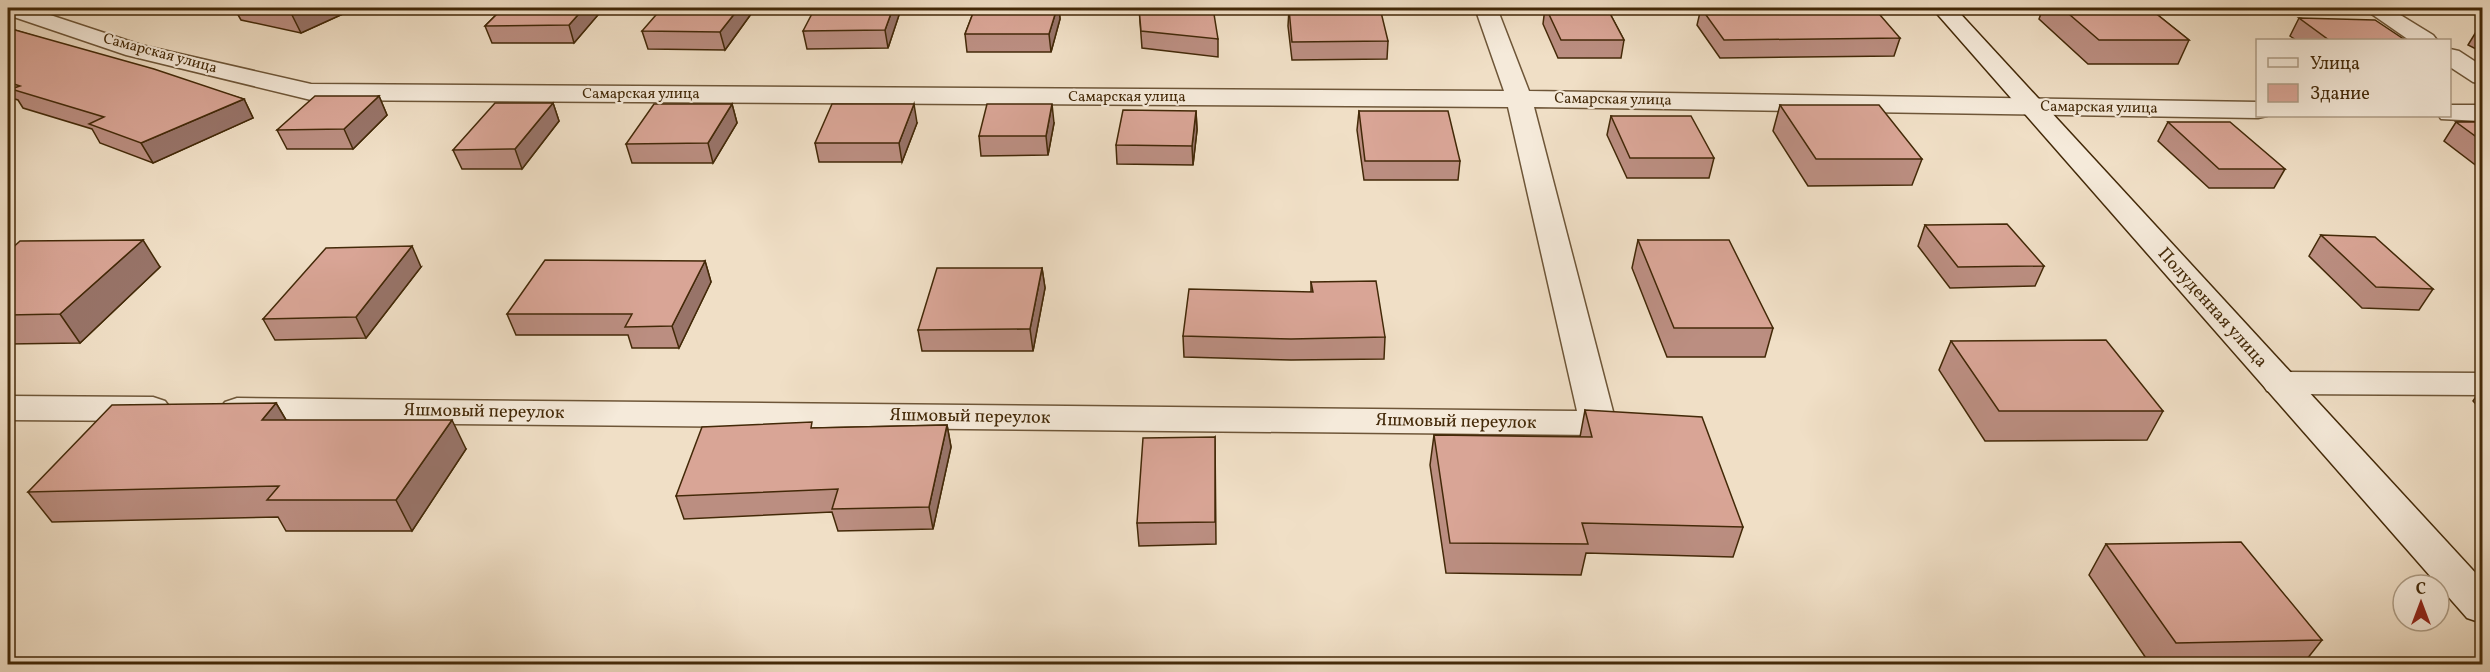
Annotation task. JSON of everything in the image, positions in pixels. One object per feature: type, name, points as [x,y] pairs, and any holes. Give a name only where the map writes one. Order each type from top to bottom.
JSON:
[{"type":"street","name":"Самарская улица","points":[[8,8],[134,50],[311,92],[1519,99],[2256,110]]},
{"type":"street","points":[[1486,8],[1519,99]]},
{"type":"street","name":"Полуденная улица","points":[[1943,8],[2482,607]]},
{"type":"street","points":[[2374,8],[2423,39]]},
{"type":"street","points":[[2451,57],[2482,77]]},
{"type":"street","name":"Яшмовый переулок","points":[[8,408],[1598,423],[1519,99]]},
{"type":"street","points":[[2451,113],[2482,114]]},
{"type":"street","points":[[2279,383],[2482,384]]},
{"type":"building","points":[[273,8],[299,8],[290,11]]},
{"type":"building","points":[[503,8],[584,8],[569,25],[485,26]]},
{"type":"building","points":[[662,8],[739,8],[720,32],[642,31]]},
{"type":"building","points":[[815,8],[893,8],[885,30],[803,31]]},
{"type":"building","points":[[975,8],[1057,8],[1049,34],[965,34]]},
{"type":"building","points":[[1139,8],[1213,8],[1218,39],[1141,31]]},
{"type":"building","points":[[1380,8],[1388,41],[1292,42],[1289,9]]},
{"type":"building","points":[[1546,8],[1607,8],[1624,40],[1561,40]]},
{"type":"building","points":[[1701,8],[1874,8],[1900,38],[1724,40]]},
{"type":"building","points":[[2062,8],[2149,8],[2189,40],[2099,40]]},
{"type":"building","points":[[2299,18],[2375,20],[2404,39],[2328,39]]},
{"type":"building","points":[[8,28],[154,69],[244,99],[141,143],[89,124],[104,117],[11,89],[20,86],[8,82]]},
{"type":"building","points":[[315,96],[379,96],[344,129],[277,130]]},
{"type":"building","points":[[495,103],[553,103],[515,149],[453,150]]},
{"type":"building","points":[[654,104],[732,104],[708,143],[626,144]]},
{"type":"building","points":[[832,104],[914,104],[899,143],[815,143]]},
{"type":"building","points":[[987,104],[1052,104],[1046,136],[979,136]]},
{"type":"building","points":[[1780,105],[1879,105],[1922,159],[1816,159]]},
{"type":"building","points":[[1123,110],[1196,111],[1192,146],[1116,145]]},
{"type":"building","points":[[1359,111],[1448,111],[1460,161],[1365,161]]},
{"type":"building","points":[[1611,116],[1691,116],[1714,158],[1630,158]]},
{"type":"building","points":[[2168,122],[2230,122],[2285,169],[2219,169]]},
{"type":"building","points":[[2456,122],[2482,122],[2482,141]]},
{"type":"building","points":[[2007,224],[2044,266],[1958,267],[1925,225]]},
{"type":"building","points":[[2321,235],[2375,237],[2433,289],[2376,287]]},
{"type":"building","points":[[143,240],[60,314],[8,315],[8,252],[20,241]]},
{"type":"building","points":[[1638,240],[1729,240],[1773,328],[1674,328]]},
{"type":"building","points":[[412,246],[356,317],[263,319],[326,248]]},
{"type":"building","points":[[545,260],[705,261],[672,326],[625,327],[632,314],[507,314]]},
{"type":"building","points":[[937,268],[1042,268],[1030,329],[918,330]]},
{"type":"building","points":[[1376,281],[1385,337],[1291,339],[1183,336],[1189,289],[1313,292],[1311,282]]},
{"type":"building","points":[[2106,340],[2163,411],[1999,411],[1951,341]]},
{"type":"building","points":[[276,403],[262,420],[452,420],[396,500],[267,500],[279,486],[28,492],[112,405]]},
{"type":"building","points":[[1585,410],[1702,417],[1743,527],[1582,523],[1588,544],[1450,543],[1434,435],[1592,437]]},
{"type":"building","points":[[812,422],[811,428],[947,425],[929,507],[832,509],[838,489],[676,496],[702,427]]},
{"type":"building","points":[[1215,437],[1215,522],[1137,523],[1143,438]]},
{"type":"building","points":[[2241,542],[2322,640],[2176,643],[2106,544]]}]
